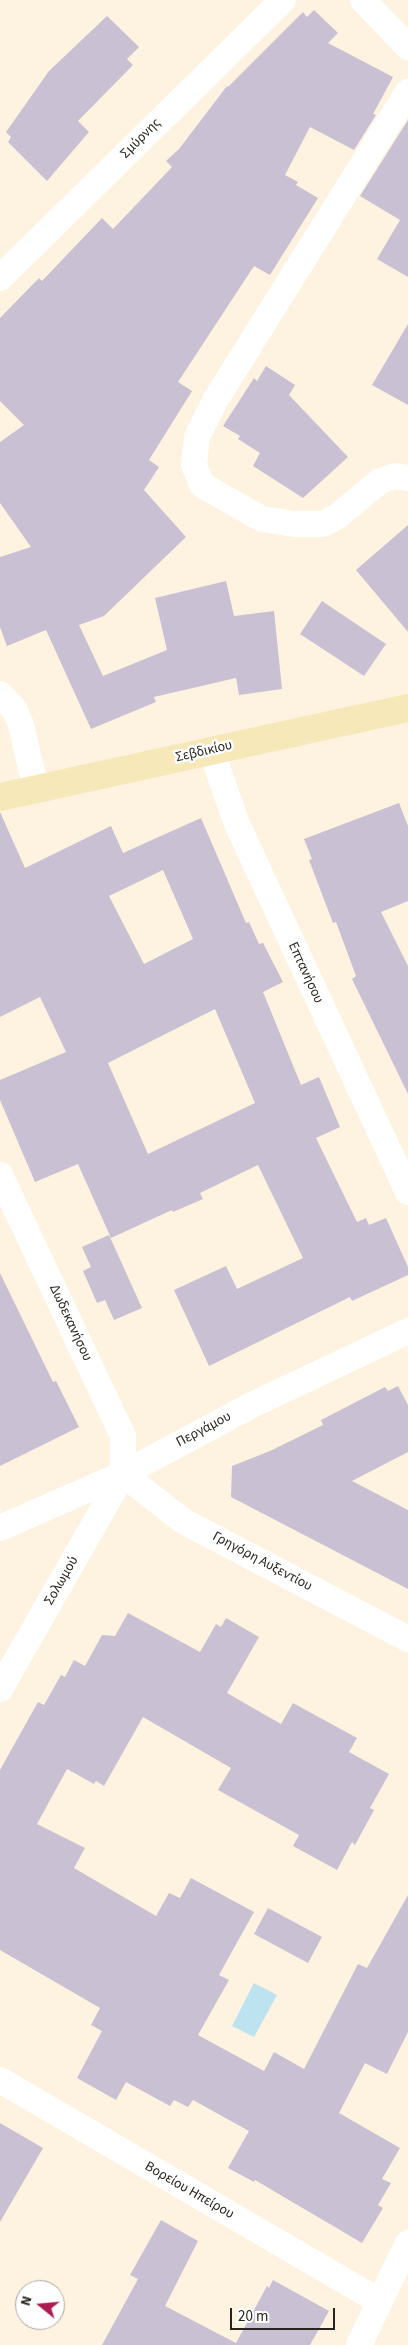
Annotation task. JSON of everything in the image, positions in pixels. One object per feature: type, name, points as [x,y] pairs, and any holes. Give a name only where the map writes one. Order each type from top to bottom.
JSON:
[{"type":"street","name":"Σμύρνης","points":[[0,278],[283,0]]},
{"type":"street","points":[[363,0],[408,47]]},
{"type":"street","points":[[408,92],[216,399],[197,437],[194,465],[202,485],[262,519],[294,524],[323,524],[338,516],[380,481],[395,476],[408,478]]},
{"type":"street","points":[[0,694],[14,709],[22,725],[36,790]]},
{"type":"street","name":"Σεβδικίου","points":[[0,797],[408,708]]},
{"type":"street","name":"Επτανήσου","points":[[210,750],[237,824],[408,1192]]},
{"type":"street","name":"Δωδεκανήσου","points":[[0,1176],[123,1436],[123,1474]]},
{"type":"street","name":"Περγάμου","points":[[0,1528],[123,1474],[252,1405],[408,1331]]},
{"type":"street","name":"Γρηγόρη Αυξεντίου","points":[[123,1474],[183,1521],[408,1639]]},
{"type":"street","name":"Σολωμού","points":[[0,1689],[123,1474]]},
{"type":"street","name":"Βορείου Ηπείρου","points":[[0,2080],[379,2301]]},
{"type":"street","points":[[359,2345],[408,2243]]},
{"type":"water","points":[[254,1983],[277,1995],[254,2037],[232,2026]]},
{"type":"building","points":[[314,10],[338,33],[328,43],[393,77],[373,114],[376,115],[354,150],[310,127],[285,175],[298,182],[296,185],[318,198],[270,275],[254,266],[178,382],[192,391],[149,460],[159,467],[144,490],[186,537],[104,616],[79,625],[103,676],[167,650],[155,598],[226,581],[234,616],[274,611],[282,689],[239,695],[236,678],[154,697],[156,702],[91,729],[46,630],[7,646],[0,627],[0,557],[31,547],[0,503],[0,442],[24,425],[0,401],[0,318],[39,278],[42,281],[102,218],[113,229],[172,167],[166,161],[179,149],[227,86],[303,12],[307,17]]},
{"type":"building","points":[[107,16],[139,47],[127,59],[133,65],[78,121],[89,132],[47,181],[8,142],[11,137],[6,132],[49,71]]},
{"type":"building","points":[[408,120],[408,277],[377,259],[400,220],[360,196]]},
{"type":"building","points":[[408,324],[408,405],[372,385]]},
{"type":"building","points":[[266,366],[295,385],[289,395],[348,457],[303,498],[253,466],[260,453],[238,439],[240,436],[223,426],[254,378],[257,381]]},
{"type":"building","points":[[408,525],[408,632],[356,570]]},
{"type":"building","points":[[322,601],[386,644],[364,676],[300,634]]},
{"type":"building","points":[[399,803],[408,826],[408,901],[381,912],[408,966],[408,1094],[352,979],[356,976],[336,922],[333,923],[309,860],[312,859],[304,839]]},
{"type":"building","points":[[0,812],[25,868],[111,826],[123,853],[201,818],[246,923],[249,922],[259,944],[263,943],[283,982],[263,992],[301,1085],[319,1077],[340,1127],[316,1138],[357,1222],[366,1218],[369,1225],[386,1218],[408,1267],[408,1275],[352,1301],[350,1297],[209,1366],[174,1290],[226,1266],[237,1289],[303,1258],[258,1165],[200,1193],[203,1199],[173,1212],[172,1210],[111,1238],[78,1164],[35,1182],[0,1100],[0,1080],[66,1052],[40,997],[0,1017]],"holes":[[[163,870],[193,939],[144,964],[109,896]],[[215,1009],[255,1103],[148,1154],[108,1063]]]},
{"type":"building","points":[[109,1235],[142,1308],[114,1320],[105,1300],[97,1303],[83,1271],[91,1267],[82,1247]]},
{"type":"building","points":[[0,1273],[53,1382],[56,1381],[79,1427],[0,1466]]},
{"type":"building","points":[[398,1386],[408,1405],[408,1452],[352,1481],[408,1510],[408,1589],[231,1497],[232,1466],[270,1451],[323,1425],[321,1420],[385,1387],[388,1391]]},
{"type":"building","points":[[128,1613],[200,1652],[216,1624],[221,1627],[226,1618],[259,1637],[227,1693],[281,1724],[293,1703],[357,1738],[349,1752],[389,1774],[370,1808],[374,1810],[355,1845],[352,1842],[337,1870],[293,1846],[299,1835],[218,1790],[231,1768],[143,1717],[104,1786],[96,1781],[94,1784],[67,1769],[37,1824],[85,1848],[74,1868],[156,1916],[169,1893],[180,1898],[191,1878],[254,1912],[219,1975],[229,1980],[198,2035],[264,2071],[274,2052],[304,2069],[358,1964],[367,1968],[408,1895],[408,2032],[387,2074],[365,2063],[339,2113],[400,2148],[382,2179],[391,2183],[378,2205],[383,2208],[362,2243],[255,2180],[254,2182],[228,2168],[249,2131],[193,2100],[188,2107],[174,2100],[170,2106],[126,2082],[116,2100],[77,2078],[102,2031],[91,2025],[100,2008],[0,1950],[0,1770],[38,1702],[44,1705],[61,1675],[65,1677],[74,1660],[85,1666],[102,1635],[115,1636]]},
{"type":"building","points":[[268,1908],[322,1937],[308,1963],[254,1934]]},
{"type":"building","points":[[0,2123],[43,2148],[0,2222]]},
{"type":"building","points":[[161,2220],[198,2241],[165,2306],[236,2343],[267,2286],[269,2288],[273,2280],[329,2311],[310,2345],[102,2345],[138,2279],[130,2275]]}]
